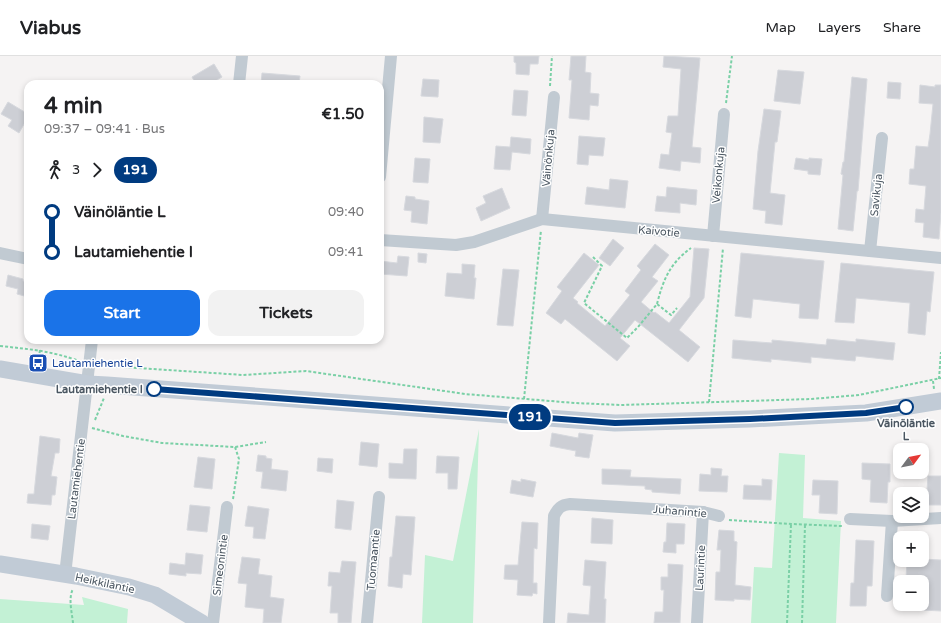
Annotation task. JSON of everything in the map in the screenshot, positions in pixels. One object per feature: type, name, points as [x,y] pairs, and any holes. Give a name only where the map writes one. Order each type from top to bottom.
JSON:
[{"type":"street","points":[[239,80],[242,56]]},
{"type":"street","points":[[384,133],[391,56]]},
{"type":"street","name":"Väinönkuja","points":[[542,219],[554,97]]},
{"type":"street","name":"Veikonkuja","points":[[719,236],[724,114]]},
{"type":"street","name":"Savikuja","points":[[870,251],[882,138]]},
{"type":"street","name":"Kaivotie","points":[[384,240],[456,245],[474,242],[542,219],[941,258]]},
{"type":"street","points":[[0,253],[24,258]]},
{"type":"street","points":[[88,384],[92,344]]},
{"type":"street","points":[[0,369],[88,384],[615,423],[750,419],[866,413],[941,401]]},
{"type":"street","name":"Lautamiehentie","points":[[70,576],[88,427],[88,384]]},
{"type":"street","name":"Tuomaantie","points":[[367,623],[379,498]]},
{"type":"street","name":"Juhanintie","points":[[549,623],[554,516],[557,509],[562,505],[570,504],[703,512],[719,516]]},
{"type":"street","name":"Simeonintie","points":[[212,623],[227,507]]},
{"type":"street","name":"Laurintie","points":[[696,623],[703,512]]},
{"type":"street","points":[[847,522],[941,518]]},
{"type":"street","points":[[887,596],[892,521]]},
{"type":"street","name":"Heikkiläntie","points":[[0,564],[129,587],[155,595],[202,623]]},
{"type":"path","points":[[552,56],[549,84],[554,97]]},
{"type":"path","points":[[724,114],[732,56]]},
{"type":"path","points":[[524,400],[542,219]]},
{"type":"path","points":[[709,402],[719,236]]},
{"type":"path","points":[[594,257],[602,266],[584,303],[627,338],[657,304],[662,285],[670,270],[681,255],[692,248]]},
{"type":"path","points":[[657,304],[671,316],[677,308]]},
{"type":"path","points":[[0,346],[40,350],[61,354],[80,361],[108,366],[243,375],[306,371],[465,394],[524,400],[622,405],[811,399],[859,395],[940,379],[941,352]]},
{"type":"path","points":[[38,364],[40,350]]},
{"type":"path","points":[[95,420],[104,398],[107,385],[108,366]]},
{"type":"path","points":[[88,427],[93,436]]},
{"type":"path","points":[[88,427],[123,436],[162,443],[236,448],[266,442]]},
{"type":"path","points":[[227,507],[234,498],[239,459],[236,448]]},
{"type":"path","name":"Juhanintie","points":[[719,516],[728,520],[805,525],[847,522]]},
{"type":"path","points":[[787,623],[791,524]]},
{"type":"path","points":[[802,623],[805,525]]},
{"type":"path","points":[[70,576],[75,586],[72,592],[73,623]]},
{"type":"green space","points":[[479,429],[473,623],[422,623],[425,555],[453,561]]},
{"type":"green space","points":[[779,453],[805,455],[803,518],[841,521],[836,623],[751,623],[754,567],[772,568]]},
{"type":"green space","points":[[82,597],[128,609],[127,623],[0,623],[0,599],[84,605]]},
{"type":"building","points":[[514,56],[539,56],[538,64],[530,64],[529,75],[516,74],[516,63],[514,62]]},
{"type":"building","points":[[571,56],[586,56],[585,72],[591,73],[590,93],[599,94],[598,106],[590,105],[589,120],[569,118],[572,80],[569,80]]},
{"type":"building","points":[[664,56],[700,58],[692,147],[701,148],[700,163],[681,161],[680,171],[659,168],[661,154],[669,155],[672,133],[666,132],[668,116],[678,116],[681,69],[663,67]]},
{"type":"building","points":[[214,64],[222,77],[217,80],[194,80],[192,77]]},
{"type":"building","points":[[778,70],[804,72],[800,104],[774,101]]},
{"type":"building","points":[[262,73],[300,76],[300,80],[261,80]]},
{"type":"building","points":[[852,77],[867,79],[858,191],[853,231],[838,229],[843,175],[841,174],[844,162]]},
{"type":"building","points":[[423,79],[439,80],[438,97],[421,96]]},
{"type":"building","points":[[888,82],[901,83],[900,99],[887,98]]},
{"type":"building","points":[[920,85],[935,87],[935,85],[941,85],[941,212],[939,239],[923,237],[924,223],[915,222],[916,209],[924,210],[926,186],[909,184],[910,169],[914,169],[916,146],[928,147],[930,134],[933,104],[919,103]]},
{"type":"building","points":[[514,90],[528,91],[526,116],[512,115]]},
{"type":"building","points":[[8,102],[24,112],[24,124],[19,133],[8,126],[12,120],[1,114]]},
{"type":"building","points":[[764,109],[781,111],[777,142],[775,142],[770,193],[785,195],[782,225],[765,223],[766,211],[753,209],[758,151]]},
{"type":"building","points":[[424,117],[443,119],[440,143],[423,142]]},
{"type":"building","points":[[579,136],[605,138],[603,156],[589,155],[588,165],[577,164]]},
{"type":"building","points":[[511,137],[531,139],[530,154],[512,152],[510,170],[494,169],[496,146],[510,147]]},
{"type":"building","points":[[415,158],[430,159],[428,183],[413,182]]},
{"type":"building","points":[[796,158],[809,160],[809,158],[822,159],[820,175],[808,174],[808,171],[794,169]]},
{"type":"building","points":[[610,179],[628,181],[625,208],[585,204],[587,187],[609,190]]},
{"type":"building","points":[[667,187],[697,190],[696,205],[680,203],[680,213],[655,211],[657,196],[666,197]]},
{"type":"building","points":[[502,188],[510,208],[481,221],[476,208],[486,203],[483,196]]},
{"type":"building","points":[[406,196],[429,201],[427,224],[411,222],[412,211],[404,210]]},
{"type":"building","points":[[613,239],[624,248],[610,266],[599,258]]},
{"type":"building","points":[[655,244],[669,255],[652,277],[658,281],[641,302],[669,323],[690,297],[694,248],[709,249],[704,298],[679,330],[700,347],[688,362],[635,320],[620,338],[630,346],[617,361],[565,319],[561,324],[546,313],[562,291],[557,287],[584,253],[599,265],[573,298],[605,326],[630,295],[625,291],[641,270],[637,266]]},
{"type":"building","points":[[418,253],[427,254],[426,263],[418,262]]},
{"type":"building","points":[[741,253],[824,261],[818,319],[799,318],[800,304],[753,299],[751,318],[735,316]]},
{"type":"building","points":[[398,256],[409,257],[407,276],[384,274],[384,261],[397,263]]},
{"type":"building","points":[[841,263],[934,272],[930,312],[927,311],[925,335],[908,333],[910,303],[856,298],[854,323],[835,322]]},
{"type":"building","points":[[462,264],[475,265],[474,278],[476,278],[474,299],[445,296],[447,273],[462,274]]},
{"type":"building","points":[[503,269],[519,270],[513,326],[497,325]]},
{"type":"building","points":[[8,275],[23,279],[24,296],[17,294],[18,289],[6,286]]},
{"type":"building","points":[[827,339],[856,342],[856,339],[895,343],[893,360],[856,356],[855,361],[811,357],[811,363],[771,359],[771,362],[732,358],[733,340],[772,343],[772,340],[826,345]]},
{"type":"building","points":[[552,433],[578,438],[579,433],[593,435],[589,458],[575,456],[576,451],[550,446]]},
{"type":"building","points":[[40,436],[60,439],[59,453],[55,453],[51,476],[57,477],[55,495],[52,495],[51,505],[27,503],[28,494],[34,494]]},
{"type":"building","points":[[361,442],[379,444],[377,467],[359,465]]},
{"type":"building","points":[[404,449],[417,449],[416,479],[389,478],[389,463],[403,464]]},
{"type":"building","points":[[258,455],[266,456],[266,458],[272,459],[271,469],[288,471],[286,491],[261,488],[263,472],[256,471]]},
{"type":"building","points":[[437,456],[459,457],[457,489],[448,489],[448,473],[436,473]]},
{"type":"building","points":[[198,457],[215,459],[212,489],[194,487]]},
{"type":"building","points":[[318,458],[333,459],[332,473],[317,471]]},
{"type":"building","points":[[862,463],[890,464],[890,482],[888,482],[887,503],[870,502],[871,480],[862,479]]},
{"type":"building","points":[[711,468],[722,469],[721,476],[728,476],[727,492],[699,491],[700,474],[711,475]]},
{"type":"building","points":[[602,469],[631,470],[630,477],[681,479],[680,494],[652,492],[652,490],[645,489],[645,486],[602,484]]},
{"type":"building","points":[[929,476],[941,476],[941,505],[929,505],[929,487],[927,487]]},
{"type":"building","points":[[521,479],[536,482],[533,497],[510,493],[512,480],[521,482]]},
{"type":"building","points":[[762,479],[772,480],[771,500],[743,499],[744,485],[762,486]]},
{"type":"building","points":[[813,480],[838,481],[837,514],[819,513],[820,495],[812,495]]},
{"type":"building","points":[[337,500],[354,502],[351,530],[335,528]]},
{"type":"building","points":[[190,505],[210,507],[207,532],[187,530]]},
{"type":"building","points":[[248,506],[269,509],[265,539],[253,538],[254,527],[245,526]]},
{"type":"building","points":[[396,516],[415,517],[411,575],[403,574],[402,588],[388,586],[390,557],[392,557]]},
{"type":"building","points":[[592,518],[613,520],[612,544],[591,543]]},
{"type":"building","points":[[522,522],[538,523],[537,549],[534,548],[533,583],[537,583],[537,594],[533,593],[532,596],[517,595],[518,580],[504,579],[505,565],[518,565]]},
{"type":"building","points":[[667,523],[685,524],[684,544],[676,544],[676,553],[663,552],[664,542],[666,542]]},
{"type":"building","points":[[32,524],[50,526],[48,540],[31,538]]},
{"type":"building","points":[[719,530],[734,531],[734,541],[737,542],[735,585],[751,587],[750,600],[715,600],[716,572],[720,572],[721,550],[717,550]]},
{"type":"building","points":[[856,540],[874,541],[872,586],[867,586],[866,606],[850,606],[851,583],[854,583]]},
{"type":"building","points":[[186,553],[203,555],[201,574],[186,573],[186,576],[169,574],[170,563],[185,565]]},
{"type":"building","points":[[242,557],[260,559],[258,574],[272,576],[270,597],[284,599],[281,623],[263,623],[264,609],[245,607],[247,584],[238,583]]},
{"type":"building","points":[[929,559],[941,560],[941,611],[929,610],[929,575],[906,575],[907,567],[929,567]]},
{"type":"building","points":[[585,560],[606,562],[604,599],[606,599],[605,623],[567,623],[568,613],[589,615],[591,586],[583,585]]},
{"type":"building","points":[[342,561],[356,562],[351,623],[338,623],[338,613],[330,613],[332,586],[328,586],[329,572],[340,573]]},
{"type":"building","points":[[668,564],[683,565],[680,623],[654,623],[655,612],[663,612],[664,590],[661,590],[661,577],[668,577]]},
{"type":"bus line","name":"191","points":[[154,389],[615,423],[750,419],[866,413],[906,407]]},
{"type":"place","name":"Lautamiehentie L","points":[[38,363]]},
{"type":"place","name":"Lautamiehentie I","points":[[154,389]]},
{"type":"place","name":"Väinöläntie L","points":[[906,407]]}]
